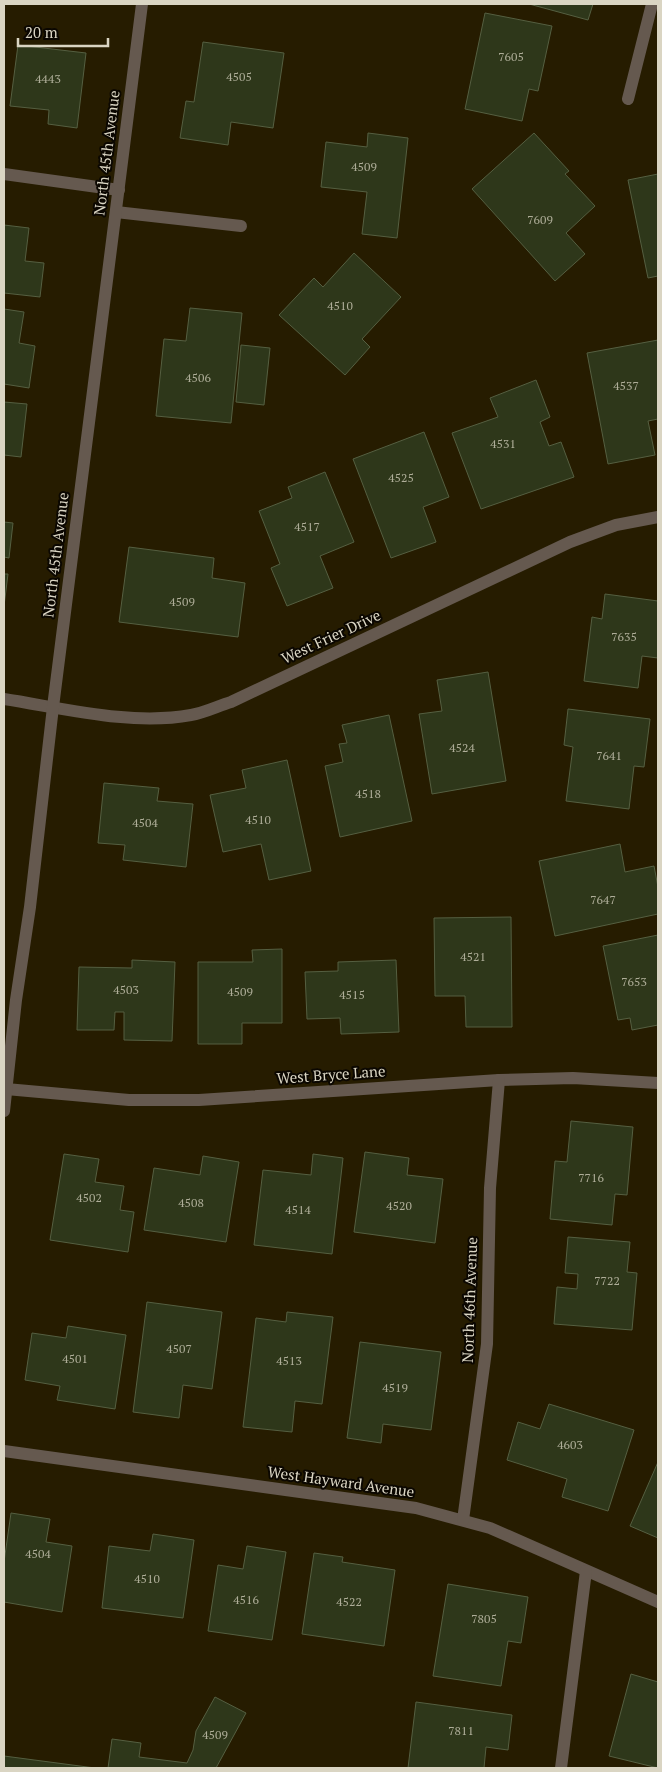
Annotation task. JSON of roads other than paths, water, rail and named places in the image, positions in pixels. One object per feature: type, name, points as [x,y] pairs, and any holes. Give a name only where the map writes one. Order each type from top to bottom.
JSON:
[{"type":"street","name":"North 45th Avenue","points":[[4,1111],[142,4]]},
{"type":"street","points":[[628,99],[652,4]]},
{"type":"street","points":[[4,174],[119,190]]},
{"type":"street","points":[[116,212],[241,226]]},
{"type":"street","name":"West Frier Drive","points":[[4,699],[119,716],[154,718],[192,715],[230,702],[570,542],[616,525],[658,517]]},
{"type":"street","name":"West Bryce Lane","points":[[6,1089],[129,1100],[199,1100],[499,1080],[573,1078],[658,1083]]},
{"type":"street","name":"North 46th Avenue","points":[[463,1520],[487,1344],[490,1188],[499,1080]]},
{"type":"street","name":"West Hayward Avenue","points":[[4,1451],[416,1508],[490,1528],[658,1602]]},
{"type":"street","points":[[561,1768],[586,1571]]}]
